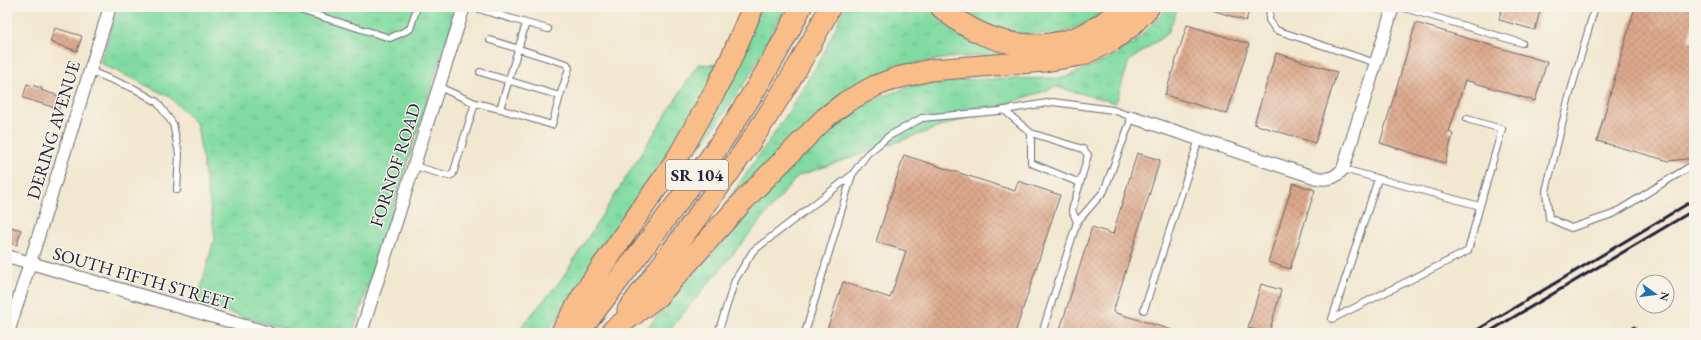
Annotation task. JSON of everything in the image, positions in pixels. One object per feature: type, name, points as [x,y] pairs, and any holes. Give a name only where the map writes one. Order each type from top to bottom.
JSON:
[{"type":"highway","points":[[561,333],[586,290],[678,157],[730,61],[753,7]]},
{"type":"highway","name":"SR 104","points":[[578,333],[699,172],[760,82],[801,7]]},
{"type":"highway","name":"SR 104","points":[[612,331],[683,235],[776,104],[812,42],[830,7]]},
{"type":"highway","points":[[940,7],[956,21],[982,34],[1016,45],[1032,46],[1062,42],[1077,37],[1103,23],[1122,7]]},
{"type":"highway","points":[[612,331],[658,296],[744,200],[825,118],[846,102],[875,86],[897,78],[931,70],[1045,61],[1082,54],[1113,40],[1130,27],[1149,7]]},
{"type":"street","name":"DERING AVENUE","points":[[8,333],[110,7]]},
{"type":"street","name":"FORNOF ROAD","points":[[361,333],[464,7]]},
{"type":"street","points":[[1132,117],[1317,178],[1327,179],[1336,176],[1343,169],[1393,7]]},
{"type":"street","name":"SOUTH FIFTH STREET","points":[[7,256],[251,331],[269,333]]},
{"type":"lane","points":[[290,7],[390,38],[410,29],[417,7]]},
{"type":"lane","points":[[472,7],[548,29]]},
{"type":"lane","points":[[1270,7],[1269,20],[1276,30],[1376,63]]},
{"type":"lane","points":[[1401,7],[1522,43]]},
{"type":"lane","points":[[1595,7],[1567,104],[1546,191],[1549,218],[1571,228],[1613,214],[1694,164]]},
{"type":"lane","points":[[500,109],[526,23]]},
{"type":"lane","points":[[439,87],[475,103],[552,125],[569,68],[567,64],[490,40]]},
{"type":"lane","points":[[90,71],[135,89],[157,102],[173,124],[179,154],[178,190]]},
{"type":"lane","points":[[480,72],[560,96]]},
{"type":"lane","points":[[718,333],[735,280],[753,251],[852,175],[867,154],[889,136],[922,118],[1004,110],[1053,102],[1113,110],[1132,117],[1104,191],[1077,222],[1042,333]]},
{"type":"lane","points":[[414,166],[449,176],[453,174],[475,103]]},
{"type":"lane","points":[[1004,110],[1031,133],[1083,149],[1088,155],[1072,210],[1077,222]]},
{"type":"lane","points":[[1378,179],[1332,319],[1468,251],[1502,130],[1467,119]]},
{"type":"lane","points":[[1031,133],[1031,162],[1080,183]]},
{"type":"lane","points":[[1144,310],[1199,139]]},
{"type":"lane","points":[[1343,169],[1480,206]]},
{"type":"lane","points":[[804,333],[852,175]]},
{"type":"green space","points":[[118,7],[457,7],[353,333],[298,333],[197,303],[215,236],[197,125],[170,97],[100,63]]},
{"type":"green space","points":[[761,7],[786,7],[748,78],[700,148],[693,145]]},
{"type":"green space","points":[[845,7],[931,7],[940,19],[1015,53],[949,58],[911,64],[861,84],[729,208],[725,204],[784,119],[822,57]]},
{"type":"green space","points":[[952,7],[1108,7],[1091,21],[1060,34],[1005,34]]},
{"type":"green space","points":[[1167,7],[1178,7],[1168,33],[1129,61],[1116,103],[1056,87],[798,176],[667,333],[643,333],[678,291],[824,131],[865,103],[928,80],[1063,78],[1104,61],[1134,43]]},
{"type":"green space","points":[[698,64],[720,65],[674,153],[581,289],[546,333],[516,333],[561,280]]},
{"type":"building","points":[[1210,7],[1250,7],[1246,21],[1209,9]]},
{"type":"building","points":[[1502,7],[1541,7],[1535,30],[1499,20]]},
{"type":"building","points":[[1635,7],[1694,7],[1694,21],[1688,41],[1694,42],[1694,158],[1669,161],[1597,141]]},
{"type":"building","points":[[1416,23],[1547,62],[1535,101],[1465,80],[1449,132],[1453,134],[1445,163],[1380,143]]},
{"type":"building","points":[[1187,25],[1249,44],[1227,114],[1165,95]]},
{"type":"building","points":[[55,28],[82,36],[77,51],[50,42]]},
{"type":"building","points":[[1276,53],[1337,72],[1315,143],[1254,124]]},
{"type":"building","points":[[27,84],[42,88],[41,90],[62,97],[59,109],[23,98]]},
{"type":"building","points":[[1137,153],[1160,160],[1113,312],[1172,330],[1172,333],[1059,333],[1092,227],[1113,234]]},
{"type":"building","points":[[904,155],[1015,191],[1018,181],[1060,195],[1015,333],[826,333],[843,282],[890,298],[906,251],[876,242]]},
{"type":"building","points":[[1293,183],[1315,190],[1290,269],[1268,262]]},
{"type":"building","points":[[7,226],[21,230],[17,245],[7,243]]},
{"type":"building","points":[[1261,284],[1281,290],[1269,333],[1248,328]]},
{"type":"railway","points":[[1472,333],[1694,200]]},
{"type":"railway","points":[[1487,333],[1694,210]]},
{"type":"railway","points":[[1626,333],[1634,327]]}]
